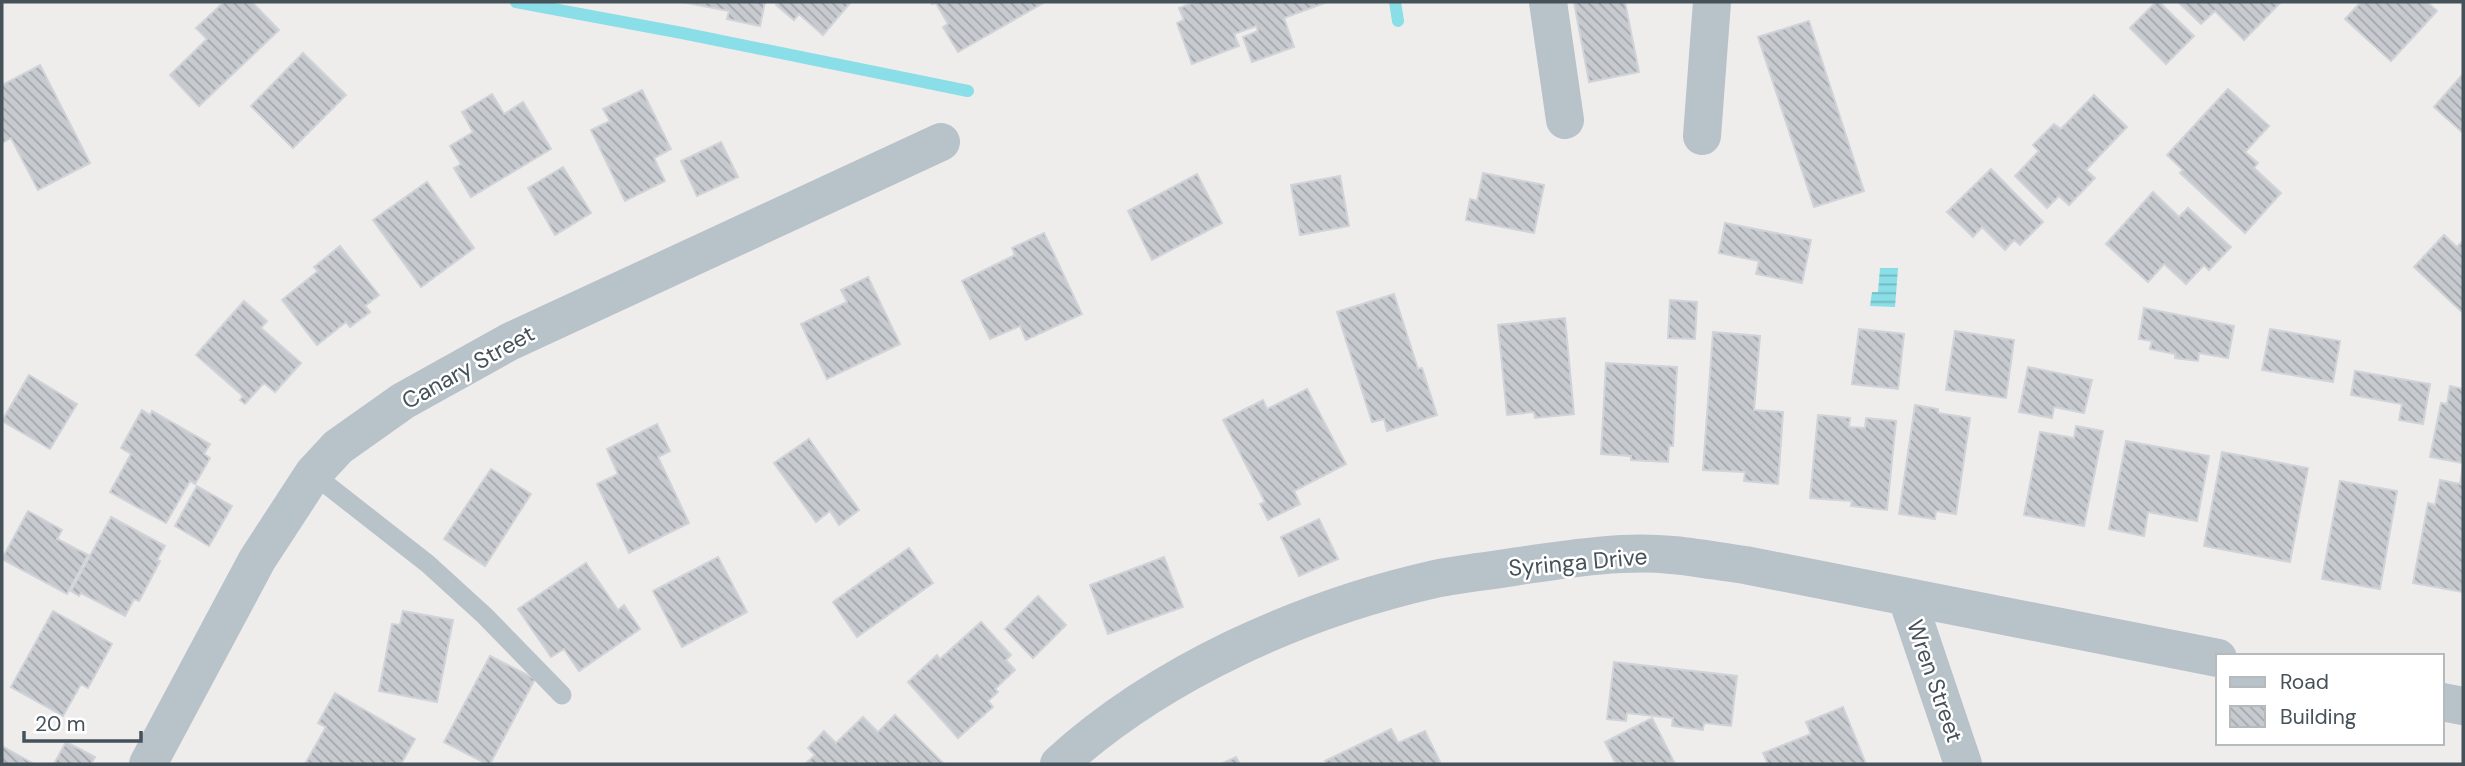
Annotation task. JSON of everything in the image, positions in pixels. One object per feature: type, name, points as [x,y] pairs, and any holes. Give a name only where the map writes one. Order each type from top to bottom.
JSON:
[{"type":"street","points":[[1548,2],[1565,120]]},
{"type":"street","points":[[1702,136],[1712,2]]},
{"type":"street","name":"Canary Street","points":[[148,764],[257,560],[313,474],[338,447],[403,401],[509,342],[940,142]]},
{"type":"street","name":"Syringa Drive","points":[[1059,764],[1088,738],[1152,695],[1224,654],[1312,614],[1435,579],[1582,557],[1670,555],[1745,565],[2216,658]]},
{"type":"street","name":"Wren Street","points":[[1907,598],[1963,764]]},
{"type":"street","points":[[2444,702],[2463,706]]},
{"type":"lane","points":[[313,474],[428,564],[485,616],[562,695]]},
{"type":"water","points":[[1880,268],[1898,268],[1895,307],[1870,306],[1872,292],[1878,292]]},
{"type":"building","points":[[224,2],[252,2],[279,30],[199,106],[170,75],[207,39],[196,28]]},
{"type":"building","points":[[682,2],[765,2],[760,26],[727,19],[729,11]]},
{"type":"building","points":[[779,2],[851,2],[823,35],[799,14],[794,20],[776,5]]},
{"type":"building","points":[[931,2],[1045,2],[958,52],[943,27],[948,24],[936,3]]},
{"type":"building","points":[[1195,2],[1327,2],[1284,18],[1294,47],[1252,62],[1243,37],[1258,31],[1256,26],[1234,34],[1239,46],[1192,64],[1177,23],[1184,20],[1179,8]]},
{"type":"building","points":[[1574,2],[1625,2],[1639,72],[1589,82]]},
{"type":"building","points":[[2156,2],[2194,36],[2166,64],[2130,28]]},
{"type":"building","points":[[2178,2],[2281,2],[2244,40],[2215,11],[2201,24]]},
{"type":"building","points":[[2361,2],[2427,2],[2437,11],[2391,61],[2345,19]]},
{"type":"building","points":[[1809,21],[1864,191],[1814,207],[1758,37]]},
{"type":"building","points":[[303,53],[346,95],[293,148],[251,106]]},
{"type":"building","points":[[40,65],[90,163],[38,190],[11,138],[2,143],[2,85]]},
{"type":"building","points":[[2463,74],[2463,133],[2434,107]]},
{"type":"building","points":[[2228,89],[2269,126],[2245,152],[2258,163],[2254,168],[2281,193],[2245,233],[2180,173],[2183,170],[2167,155]]},
{"type":"building","points":[[642,90],[671,149],[654,158],[665,181],[625,201],[591,130],[610,121],[603,109]]},
{"type":"building","points":[[492,94],[504,114],[523,102],[551,149],[471,197],[454,168],[461,164],[450,146],[473,132],[462,112]]},
{"type":"building","points":[[2094,95],[2127,127],[2086,170],[2095,178],[2069,205],[2059,196],[2047,208],[2015,176],[2039,151],[2033,145],[2054,124],[2061,129]]},
{"type":"building","points":[[721,142],[738,177],[697,196],[681,161]]},
{"type":"building","points":[[563,167],[591,213],[555,235],[528,188]]},
{"type":"building","points":[[1991,169],[2043,222],[2020,245],[2014,240],[2005,250],[1982,227],[1973,237],[1947,212]]},
{"type":"building","points":[[1483,173],[1544,185],[1534,233],[1466,220],[1470,199],[1477,201]]},
{"type":"building","points":[[1197,174],[1222,223],[1152,260],[1128,211]]},
{"type":"building","points":[[1340,176],[1349,226],[1300,235],[1291,185]]},
{"type":"building","points":[[427,182],[474,248],[421,287],[373,220]]},
{"type":"building","points":[[2153,192],[2179,217],[2188,208],[2231,247],[2209,270],[2204,265],[2186,284],[2164,264],[2148,282],[2106,244]]},
{"type":"building","points":[[1725,223],[1811,240],[1802,283],[1756,274],[1759,261],[1719,253]]},
{"type":"building","points":[[1044,233],[1082,314],[1026,340],[1020,326],[990,339],[962,281],[1015,255],[1012,248]]},
{"type":"building","points":[[2444,235],[2457,247],[2463,241],[2463,313],[2414,267]]},
{"type":"building","points":[[340,246],[379,295],[365,306],[370,312],[350,327],[346,322],[317,345],[282,300],[318,271],[314,267]]},
{"type":"building","points":[[868,277],[900,344],[827,379],[801,324],[847,302],[841,290]]},
{"type":"building","points":[[1394,294],[1418,369],[1422,368],[1437,415],[1387,431],[1384,419],[1372,422],[1337,312]]},
{"type":"building","points":[[1670,300],[1697,302],[1695,339],[1668,338]]},
{"type":"building","points":[[244,301],[267,321],[261,328],[301,363],[275,392],[264,383],[245,404],[240,400],[243,396],[196,355]]},
{"type":"building","points":[[2144,308],[2234,326],[2228,358],[2199,353],[2198,361],[2175,358],[2175,354],[2150,349],[2152,341],[2139,339]]},
{"type":"building","points":[[1565,318],[1574,414],[1535,418],[1534,412],[1507,415],[1498,325]]},
{"type":"building","points":[[1859,329],[1904,334],[1898,389],[1852,384]]},
{"type":"building","points":[[2270,329],[2340,341],[2333,382],[2262,370]]},
{"type":"building","points":[[1955,331],[2014,340],[2006,398],[1946,390]]},
{"type":"building","points":[[1713,332],[1760,336],[1754,410],[1783,412],[1778,484],[1744,481],[1745,472],[1703,470]]},
{"type":"building","points":[[1606,363],[1677,367],[1673,446],[1669,446],[1668,462],[1631,460],[1631,456],[1601,454]]},
{"type":"building","points":[[2028,367],[2092,380],[2084,413],[2054,407],[2052,418],[2019,412]]},
{"type":"building","points":[[2355,371],[2430,384],[2423,424],[2399,420],[2402,404],[2351,395]]},
{"type":"building","points":[[29,375],[77,404],[50,449],[2,421]]},
{"type":"building","points":[[2450,386],[2463,389],[2463,463],[2430,457],[2441,403],[2447,404]]},
{"type":"building","points":[[1307,389],[1346,464],[1294,491],[1300,504],[1268,520],[1260,504],[1265,502],[1223,420],[1263,400],[1267,409]]},
{"type":"building","points":[[1915,405],[1938,409],[1938,413],[1970,418],[1956,514],[1936,511],[1935,519],[1899,514]]},
{"type":"building","points":[[142,410],[150,415],[152,411],[210,444],[204,454],[210,458],[195,484],[190,481],[166,523],[110,492],[131,454],[121,448]]},
{"type":"building","points":[[1818,415],[1850,418],[1849,427],[1865,428],[1866,418],[1896,421],[1887,510],[1851,506],[1852,501],[1810,498]]},
{"type":"building","points":[[657,424],[670,451],[658,457],[689,523],[629,553],[597,484],[618,474],[607,449]]},
{"type":"building","points":[[2076,426],[2103,431],[2084,526],[2024,515],[2040,432],[2074,438]]},
{"type":"building","points":[[809,439],[859,510],[839,525],[830,511],[816,522],[774,463]]},
{"type":"building","points":[[2126,441],[2209,456],[2197,521],[2148,512],[2144,536],[2109,529]]},
{"type":"building","points":[[2222,452],[2308,468],[2290,562],[2204,546]]},
{"type":"building","points":[[2463,466],[2463,592],[2413,583],[2428,503],[2435,505],[2440,480],[2460,484]]},
{"type":"building","points":[[491,469],[531,494],[485,566],[444,539]]},
{"type":"building","points":[[2340,481],[2397,491],[2380,589],[2322,579]]},
{"type":"building","points":[[197,486],[232,506],[209,546],[175,526]]},
{"type":"building","points":[[28,511],[62,530],[57,539],[88,555],[67,594],[2,559]]},
{"type":"building","points":[[111,517],[165,546],[139,601],[134,599],[125,616],[81,593],[79,596],[71,591]]},
{"type":"building","points":[[1319,519],[1338,559],[1299,576],[1281,537]]},
{"type":"building","points":[[909,548],[933,583],[857,637],[833,602]]},
{"type":"building","points":[[718,557],[747,612],[682,647],[653,591]]},
{"type":"building","points":[[1164,557],[1183,607],[1108,634],[1090,585]]},
{"type":"building","points":[[586,563],[618,610],[624,605],[640,629],[579,671],[564,649],[551,657],[518,609]]},
{"type":"building","points":[[1038,596],[1066,625],[1033,658],[1005,629]]},
{"type":"building","points":[[53,611],[112,644],[88,688],[81,684],[63,716],[11,687]]},
{"type":"building","points":[[403,611],[453,620],[437,702],[379,691],[392,624],[400,625]]},
{"type":"building","points":[[981,622],[1011,655],[1006,660],[1015,670],[995,689],[998,692],[988,701],[993,707],[958,738],[908,682],[937,655],[940,659]]},
{"type":"building","points":[[490,656],[535,679],[490,764],[487,764],[444,742]]},
{"type":"building","points":[[1614,662],[1737,676],[1731,726],[1704,723],[1703,730],[1672,726],[1673,718],[1627,713],[1626,721],[1607,719]]},
{"type":"building","points":[[335,693],[415,739],[401,764],[305,764],[326,727],[318,723]]},
{"type":"building","points":[[1843,707],[1866,764],[1768,764],[1763,753],[1811,734],[1806,722]]},
{"type":"building","points":[[895,715],[944,764],[805,764],[815,755],[808,748],[824,731],[836,743],[863,717],[878,732]]},
{"type":"building","points":[[1652,718],[1675,764],[1616,764],[1605,742]]},
{"type":"building","points":[[1391,729],[1398,743],[1425,731],[1441,764],[1327,764],[1325,761]]},
{"type":"building","points":[[66,742],[95,757],[91,764],[54,764]]},
{"type":"building","points":[[2,746],[34,764],[2,764]]},
{"type":"building","points":[[1236,757],[1240,764],[1221,764]]},
{"type":"waterway","points":[[516,2],[968,91]]},
{"type":"waterway","points":[[1395,2],[1398,21]]}]
